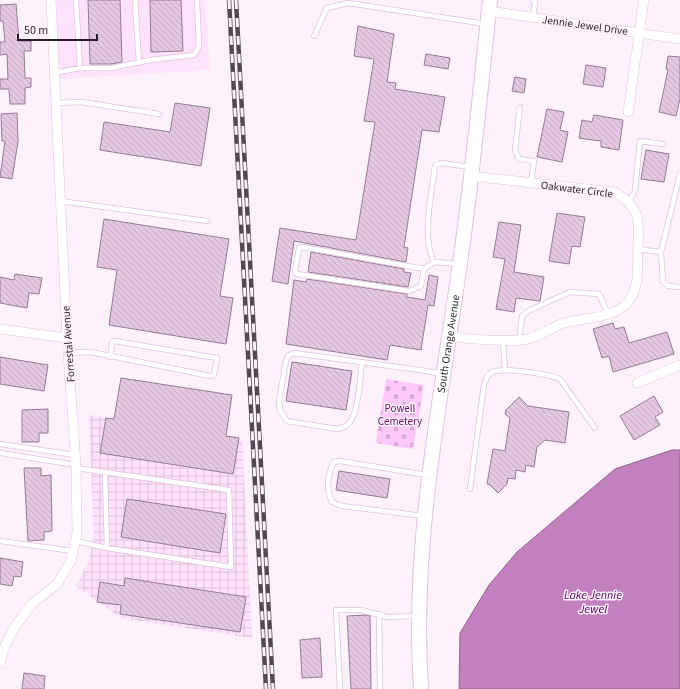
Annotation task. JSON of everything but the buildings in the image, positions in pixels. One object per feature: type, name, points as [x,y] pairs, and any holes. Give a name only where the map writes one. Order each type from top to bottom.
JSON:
[{"type":"main road","name":"South Orange Avenue","points":[[421,689],[418,616],[420,567],[428,475],[460,265],[489,12]]},
{"type":"street","name":"Forrestal Avenue","points":[[0,663],[5,646],[14,628],[32,604],[56,584],[71,561],[77,532],[76,467],[67,338],[51,0]]},
{"type":"street","points":[[628,112],[644,0]]},
{"type":"street","name":"Jennie Jewel Drive","points":[[489,12],[680,39]]},
{"type":"street","name":"Oakwater Circle","points":[[471,172],[531,183],[614,192],[629,202]]},
{"type":"street","points":[[449,337],[503,342],[519,340],[538,336],[562,324],[608,314],[623,307],[630,299],[635,284],[638,249],[638,216],[629,202]]},
{"type":"street","points":[[0,329],[67,338]]},
{"type":"street","points":[[637,383],[680,365]]},
{"type":"lane","points":[[76,0],[80,68]]},
{"type":"lane","points":[[134,0],[139,63]]},
{"type":"lane","points":[[54,73],[80,68],[112,68],[150,60],[194,55],[199,46],[197,0]]},
{"type":"lane","points":[[533,0],[535,2],[533,18]]},
{"type":"lane","points":[[314,36],[327,8],[348,3],[489,12]]},
{"type":"lane","points":[[56,103],[82,102],[159,114]]},
{"type":"lane","points":[[520,107],[515,150],[519,159],[534,161],[531,183]]},
{"type":"lane","points":[[629,202],[635,191],[640,141],[663,144]]},
{"type":"lane","points":[[434,262],[429,251],[427,239],[435,165],[441,163],[471,172]]},
{"type":"lane","points":[[680,174],[661,252],[663,282],[668,286],[680,287]]},
{"type":"lane","points":[[60,201],[206,221]]},
{"type":"lane","points":[[424,269],[303,247],[299,248],[295,271],[297,274],[409,291],[421,286],[424,269],[434,262],[460,265]]},
{"type":"lane","points":[[638,249],[661,252]]},
{"type":"lane","points":[[519,340],[522,316],[528,311],[570,292],[599,294],[608,314]]},
{"type":"lane","points":[[68,353],[91,352],[110,357],[210,376],[214,375],[217,358],[114,341],[112,343],[110,357]]},
{"type":"lane","points":[[503,342],[505,369]]},
{"type":"lane","points":[[362,362],[355,408],[350,422],[344,428],[337,429],[287,421],[280,410],[279,401],[288,356],[294,353],[362,362],[444,374]]},
{"type":"lane","points":[[470,489],[486,378],[493,372],[505,369],[560,379],[595,428]]},
{"type":"lane","points":[[0,444],[75,455]]},
{"type":"lane","points":[[0,454],[105,472],[229,490],[231,568],[108,548],[75,541]]},
{"type":"lane","points":[[424,516],[342,506],[332,502],[328,494],[328,481],[334,462],[340,461],[428,475]]},
{"type":"lane","points":[[105,472],[108,548]]},
{"type":"lane","points":[[0,541],[73,551]]},
{"type":"lane","points":[[340,689],[336,610],[361,610],[387,617],[418,616]]},
{"type":"lane","points":[[378,614],[380,689]]},
{"type":"shaded area","points":[[56,0],[205,0],[210,70],[60,79]]},
{"type":"shaded area","points":[[89,415],[242,438],[252,638],[121,618],[76,586],[88,563],[94,537]]},
{"type":"green space","name":"Powell Cemetery","points":[[386,379],[424,385],[413,449],[376,443]]},
{"type":"water","name":"Lake Jennie Jewel","points":[[672,450],[680,450],[680,689],[459,689],[460,633],[489,585],[517,552],[615,469]]},
{"type":"railway","points":[[229,0],[266,689]]},
{"type":"railway","points":[[236,0],[273,689]]}]
